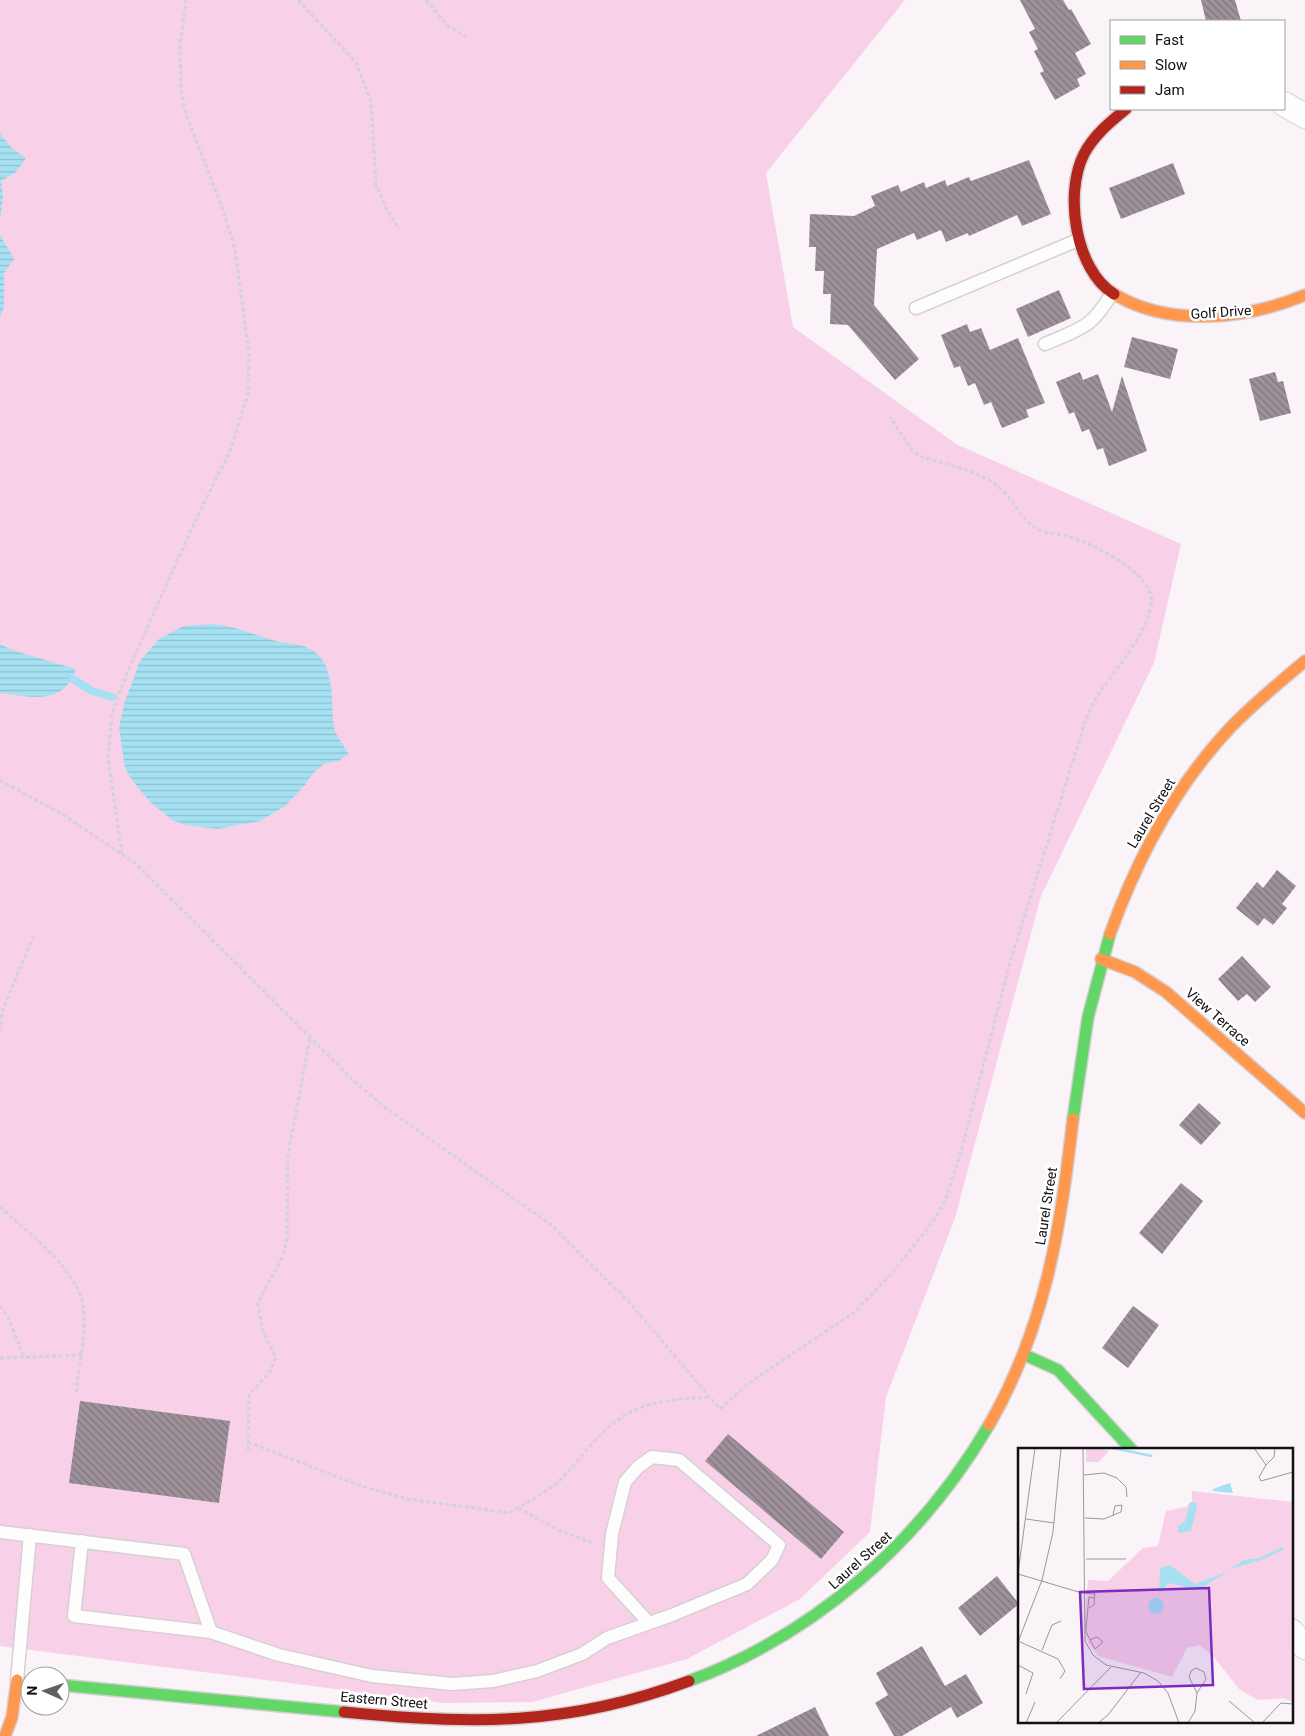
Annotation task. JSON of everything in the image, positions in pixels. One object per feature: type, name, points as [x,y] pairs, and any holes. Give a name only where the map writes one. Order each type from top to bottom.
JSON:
[{"type":"street","points":[[1285,105],[1305,116]]},
{"type":"street","name":"Golf Drive","points":[[1125,110],[1100,131],[1080,162],[1074,212],[1078,240],[1092,271],[1112,293],[1142,308],[1191,316],[1238,314],[1289,303],[1305,295]]},
{"type":"street","name":"Laurel Street","points":[[702,1678],[770,1646],[808,1622],[845,1595],[886,1560],[931,1510],[962,1469],[993,1419],[1025,1355],[1042,1303],[1054,1250],[1088,1016],[1101,959],[1133,874],[1154,833],[1182,789],[1223,736],[1269,690],[1305,661]]},
{"type":"street","name":"View Terrace","points":[[1101,959],[1135,972],[1166,992],[1305,1113]]},
{"type":"street","points":[[1025,1355],[1058,1370],[1130,1448]]},
{"type":"street","points":[[1292,1632],[1305,1647]]},
{"type":"street","name":"Eastern Street","points":[[70,1685],[352,1713],[475,1722],[579,1712],[619,1704],[702,1678]]},
{"type":"street","points":[[5,1736],[12,1717],[13,1680],[20,1681]]},
{"type":"lane","points":[[916,308],[1078,240]]},
{"type":"lane","points":[[1045,344],[1088,325],[1099,316],[1112,293]]},
{"type":"lane","points":[[82,1541],[74,1616],[211,1632],[279,1655],[363,1674],[416,1682],[452,1684],[493,1681],[538,1671],[582,1654],[607,1638],[649,1623],[747,1584],[772,1560],[779,1545],[679,1460],[652,1457],[638,1466],[625,1482],[612,1534],[608,1578],[649,1623]]},
{"type":"lane","points":[[0,1532],[184,1554],[211,1632]]},
{"type":"lane","points":[[13,1680],[30,1535]]},
{"type":"path","points":[[122,855],[108,758],[112,714],[129,668],[190,532],[230,451],[248,394],[249,355],[234,250],[222,207],[186,114],[181,90],[180,46],[186,0]]},
{"type":"path","points":[[298,0],[356,62],[371,101],[376,185],[387,210],[400,229]]},
{"type":"path","points":[[426,0],[447,25],[466,37]]},
{"type":"path","points":[[0,780],[64,816],[136,864],[310,1038],[386,1108],[550,1224],[629,1302],[720,1409],[749,1383],[855,1312],[892,1273],[932,1223],[945,1201],[959,1159],[1009,966],[1086,719],[1096,697],[1140,634],[1150,608],[1150,595],[1143,581],[1128,567],[1082,542],[1038,529],[1022,515],[1001,489],[988,480],[920,456],[911,448],[890,418]]},
{"type":"path","points":[[0,1032],[3,1009],[33,937]]},
{"type":"path","points":[[248,1450],[249,1395],[270,1372],[276,1357],[263,1332],[258,1304],[266,1285],[281,1261],[287,1240],[288,1155],[310,1038]]},
{"type":"path","points":[[0,1207],[54,1257],[76,1285],[84,1311],[76,1392]]},
{"type":"path","points":[[0,1306],[8,1317],[24,1357]]},
{"type":"path","points":[[0,1358],[81,1355]]},
{"type":"path","points":[[248,1442],[361,1486],[408,1499],[509,1513],[563,1477],[580,1455],[605,1430],[626,1414],[650,1405],[710,1397]]},
{"type":"path","points":[[517,1508],[558,1530],[610,1550]]},
{"type":"shaded area","points":[[0,0],[905,0],[766,173],[793,327],[956,444],[1181,544],[1154,663],[1041,896],[955,1218],[886,1397],[870,1532],[800,1599],[687,1659],[532,1702],[444,1703],[0,1646]]},
{"type":"water","points":[[0,134],[13,149],[26,158],[16,172],[1,181],[3,196],[0,220]]},
{"type":"water","points":[[0,235],[14,259],[4,273],[4,307],[0,317]]},
{"type":"water","points":[[213,624],[302,646],[319,656],[325,664],[331,684],[334,727],[349,754],[338,761],[324,764],[313,773],[305,785],[285,806],[260,821],[217,829],[185,825],[172,820],[150,802],[125,768],[119,727],[125,701],[140,661],[159,639],[184,626]]},
{"type":"water","points":[[0,644],[12,650],[76,669],[71,681],[55,694],[45,696],[34,697],[0,693]]},
{"type":"building","points":[[1020,0],[1063,0],[1069,10],[1071,9],[1091,44],[1075,53],[1086,74],[1077,79],[1080,86],[1055,100],[1040,73],[1044,71],[1034,51],[1038,49],[1029,32],[1035,29]]},
{"type":"building","points":[[1201,0],[1235,0],[1241,20],[1206,20]]},
{"type":"building","points":[[1029,160],[1051,214],[1022,226],[1017,215],[969,236],[968,233],[946,242],[941,230],[917,240],[914,233],[877,249],[874,305],[919,359],[895,380],[848,325],[830,324],[831,294],[823,294],[824,271],[815,271],[816,247],[809,247],[810,214],[854,216],[875,206],[871,196],[898,185],[901,192],[924,182],[926,188],[945,180],[947,186],[969,177],[971,181]]},
{"type":"building","points":[[1173,163],[1185,194],[1121,219],[1109,188]]},
{"type":"building","points":[[1059,290],[1071,318],[1028,337],[1016,309]]},
{"type":"building","points":[[967,324],[970,332],[981,328],[990,350],[1018,338],[1045,403],[1026,410],[1029,417],[1002,428],[991,402],[984,405],[975,383],[968,386],[960,366],[954,368],[941,335]]},
{"type":"building","points":[[1132,337],[1178,349],[1170,379],[1124,367]]},
{"type":"building","points":[[1080,372],[1083,380],[1098,374],[1112,412],[1122,376],[1147,451],[1109,466],[1103,448],[1097,450],[1089,429],[1082,432],[1074,412],[1069,414],[1056,382]]},
{"type":"building","points":[[1275,372],[1278,382],[1283,381],[1291,413],[1260,421],[1249,379]]},
{"type":"building","points":[[1277,870],[1296,886],[1282,904],[1287,908],[1273,925],[1264,918],[1258,926],[1236,908],[1257,882],[1263,888]]},
{"type":"building","points":[[1242,956],[1271,987],[1255,1002],[1247,994],[1238,1001],[1218,979]]},
{"type":"building","points":[[1199,1103],[1221,1123],[1201,1145],[1179,1125]]},
{"type":"building","points":[[1181,1183],[1203,1201],[1162,1254],[1139,1233]]},
{"type":"building","points":[[1133,1306],[1159,1325],[1128,1368],[1102,1348]]},
{"type":"building","points":[[80,1401],[230,1421],[219,1503],[69,1483]]},
{"type":"building","points":[[728,1434],[844,1532],[821,1559],[705,1461]]},
{"type":"building","points":[[997,1576],[1018,1603],[1018,1605],[980,1636],[958,1608]]},
{"type":"building","points":[[922,1646],[945,1686],[966,1674],[983,1703],[957,1718],[951,1707],[902,1736],[894,1736],[875,1703],[888,1695],[876,1673]]},
{"type":"building","points":[[815,1707],[829,1736],[756,1736]]},
{"type":"waterway","points":[[73,679],[92,691],[112,697]]},
{"type":"traffic: fast","points":[[1073,1119],[1088,1017],[1110,934]]},
{"type":"traffic: fast","points":[[1025,1355],[1058,1370],[1130,1448]]},
{"type":"traffic: fast","points":[[689,1681],[736,1661],[780,1637],[822,1610],[861,1579],[898,1545],[931,1507],[962,1467],[989,1425]]},
{"type":"traffic: fast","points":[[70,1686],[344,1712]]},
{"type":"traffic: slow","points":[[1114,294],[1136,305],[1159,312],[1184,316],[1209,316],[1259,310],[1305,295]]},
{"type":"traffic: slow","points":[[1110,934],[1146,851],[1160,824],[1193,773],[1231,727],[1305,661]]},
{"type":"traffic: slow","points":[[1101,959],[1135,972],[1166,992],[1305,1113]]},
{"type":"traffic: slow","points":[[989,1425],[1008,1388],[1037,1314],[1056,1238],[1073,1119]]},
{"type":"traffic: slow","points":[[5,1736],[12,1717],[17,1680]]},
{"type":"traffic: jam","points":[[1114,294],[1101,283],[1090,267],[1082,249],[1074,209],[1075,189],[1078,170],[1088,147],[1103,129],[1125,110]]},
{"type":"traffic: jam","points":[[344,1712],[434,1719],[477,1720],[519,1718],[602,1707],[645,1696],[689,1681]]}]
